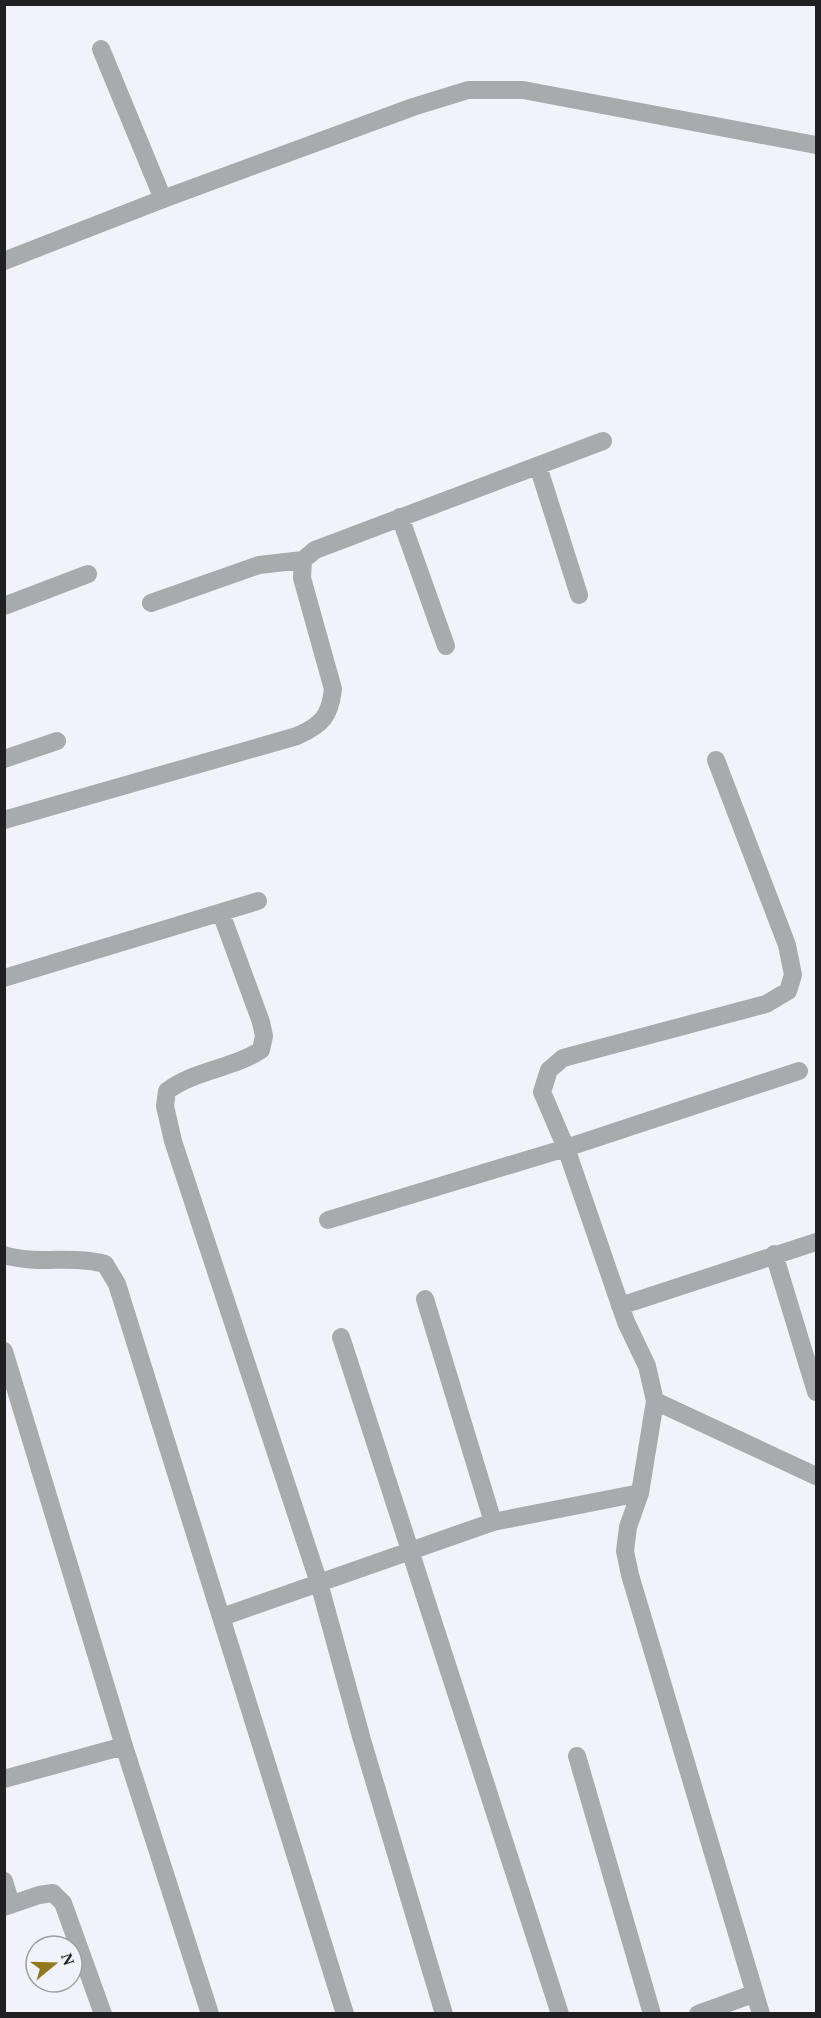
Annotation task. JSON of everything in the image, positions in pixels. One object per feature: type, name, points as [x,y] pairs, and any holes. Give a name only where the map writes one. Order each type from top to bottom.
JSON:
[{"type":"street","points":[[101,49],[163,199]]},
{"type":"street","points":[[4,261],[163,199],[413,107],[468,90],[523,90],[816,145]]},
{"type":"street","points":[[151,603],[259,565],[303,560],[315,550],[603,441]]},
{"type":"street","points":[[538,466],[579,595]]},
{"type":"street","points":[[400,517],[446,646]]},
{"type":"street","points":[[4,820],[297,736],[315,728],[331,708],[333,689],[302,578],[303,560]]},
{"type":"street","points":[[4,606],[88,574]]},
{"type":"street","points":[[4,759],[57,741]]},
{"type":"street","points":[[716,760],[787,945],[793,975],[788,992],[766,1004],[563,1058],[549,1070],[542,1092],[566,1148],[620,1306],[647,1366],[655,1401],[640,1493],[628,1527],[625,1551],[630,1575],[753,1994],[761,2013]]},
{"type":"street","points":[[4,978],[258,902]]},
{"type":"street","points":[[221,913],[261,1022],[264,1036],[261,1050],[248,1058],[179,1082],[167,1091],[165,1106],[173,1141],[319,1583],[362,1740],[444,2013]]},
{"type":"street","points":[[328,1220],[566,1148],[799,1071]]},
{"type":"street","points":[[620,1306],[816,1242]]},
{"type":"street","points":[[774,1254],[816,1392]]},
{"type":"street","points":[[4,1255],[48,1261],[89,1259],[105,1264],[117,1284],[345,2013]]},
{"type":"street","points":[[425,1299],[493,1522]]},
{"type":"street","points":[[341,1337],[560,2013]]},
{"type":"street","points":[[4,1351],[124,1746],[210,2013]]},
{"type":"street","points":[[655,1401],[816,1476]]},
{"type":"street","points":[[222,1617],[493,1522],[640,1493]]},
{"type":"street","points":[[4,1779],[124,1746]]},
{"type":"street","points":[[577,1756],[652,2013]]},
{"type":"street","points":[[4,1881],[8,1906],[39,1895],[53,1893],[63,1903],[103,2013]]},
{"type":"street","points":[[698,2013],[753,1994]]}]
